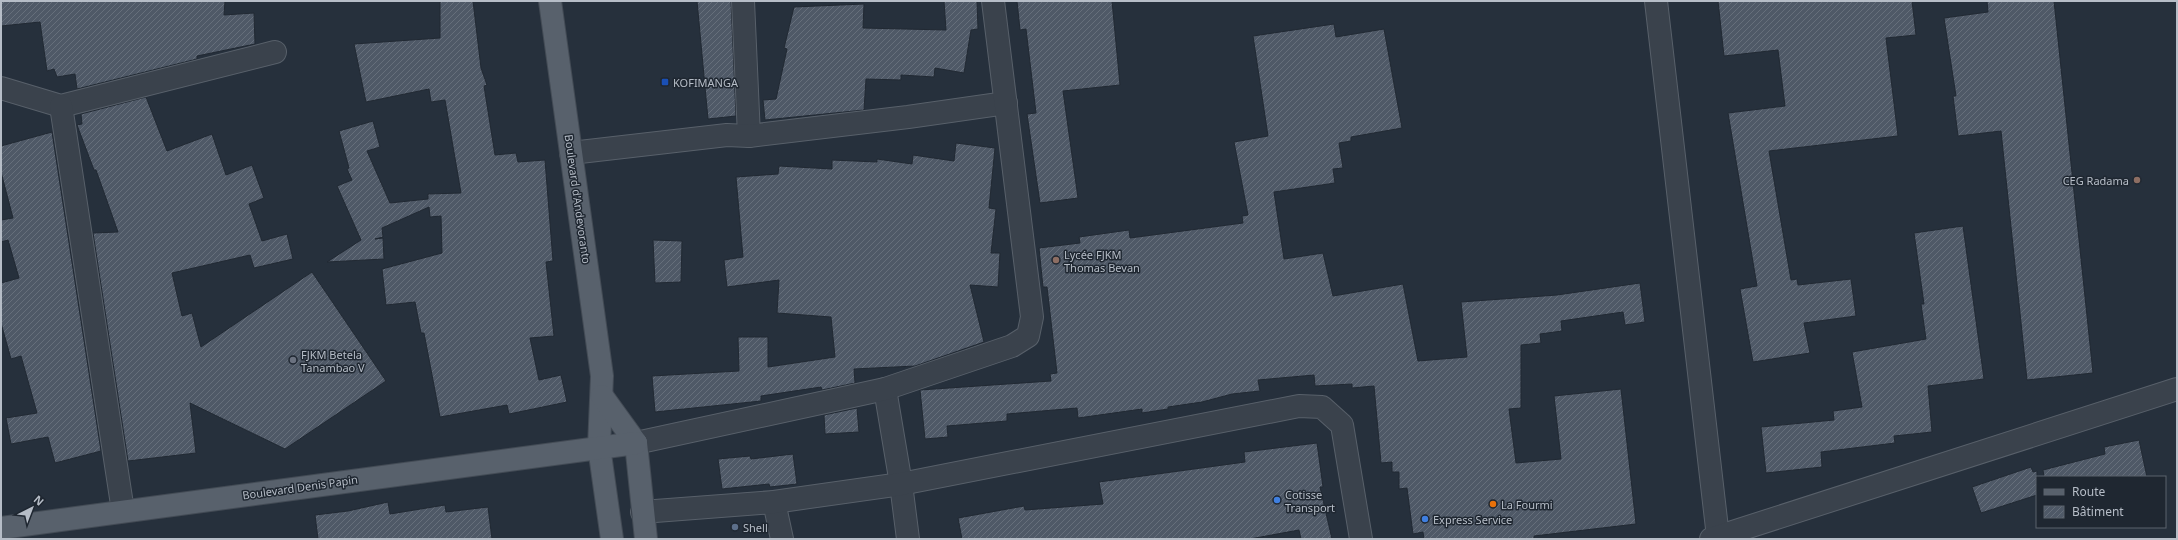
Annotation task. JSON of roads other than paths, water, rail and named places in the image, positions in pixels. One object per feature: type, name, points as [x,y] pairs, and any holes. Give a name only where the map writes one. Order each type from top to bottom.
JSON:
[{"type":"main road","name":"Boulevard d'Andevoranto","points":[[550,1],[602,376],[599,447],[612,539]]},
{"type":"main road","points":[[602,396],[636,443],[646,539]]},
{"type":"main road","name":"Boulevard Denis Papin","points":[[1,528],[636,443]]},
{"type":"street","points":[[743,1],[749,136]]},
{"type":"street","points":[[636,443],[885,389],[1012,346],[1028,336],[1032,317],[993,1]]},
{"type":"street","points":[[1656,1],[1715,538],[2177,389]]},
{"type":"street","points":[[1,88],[61,106],[275,52]]},
{"type":"street","points":[[572,153],[727,136],[749,136],[908,117],[1006,103]]},
{"type":"street","points":[[61,106],[123,511]]},
{"type":"street","points":[[885,389],[901,484],[908,539]]},
{"type":"street","points":[[642,512],[774,502],[901,484],[1299,406],[1322,407],[1342,425],[1360,539]]},
{"type":"street","points":[[774,502],[782,539]]},
{"type":"place","name":"KOFIMANGA","points":[[665,82]]},
{"type":"place","name":"CEG Radama","points":[[2137,180]]},
{"type":"place","name":"Lycée FJKM Thomas Bevan","points":[[1056,260]]},
{"type":"place","name":"FJKM Betela Tanambao V","points":[[293,360]]},
{"type":"place","name":"Cotisse Transport","points":[[1277,500]]},
{"type":"place","name":"La Fourmi","points":[[1493,504]]},
{"type":"place","name":"Express Service","points":[[1425,519]]},
{"type":"place","name":"Shell","points":[[735,527]]}]
